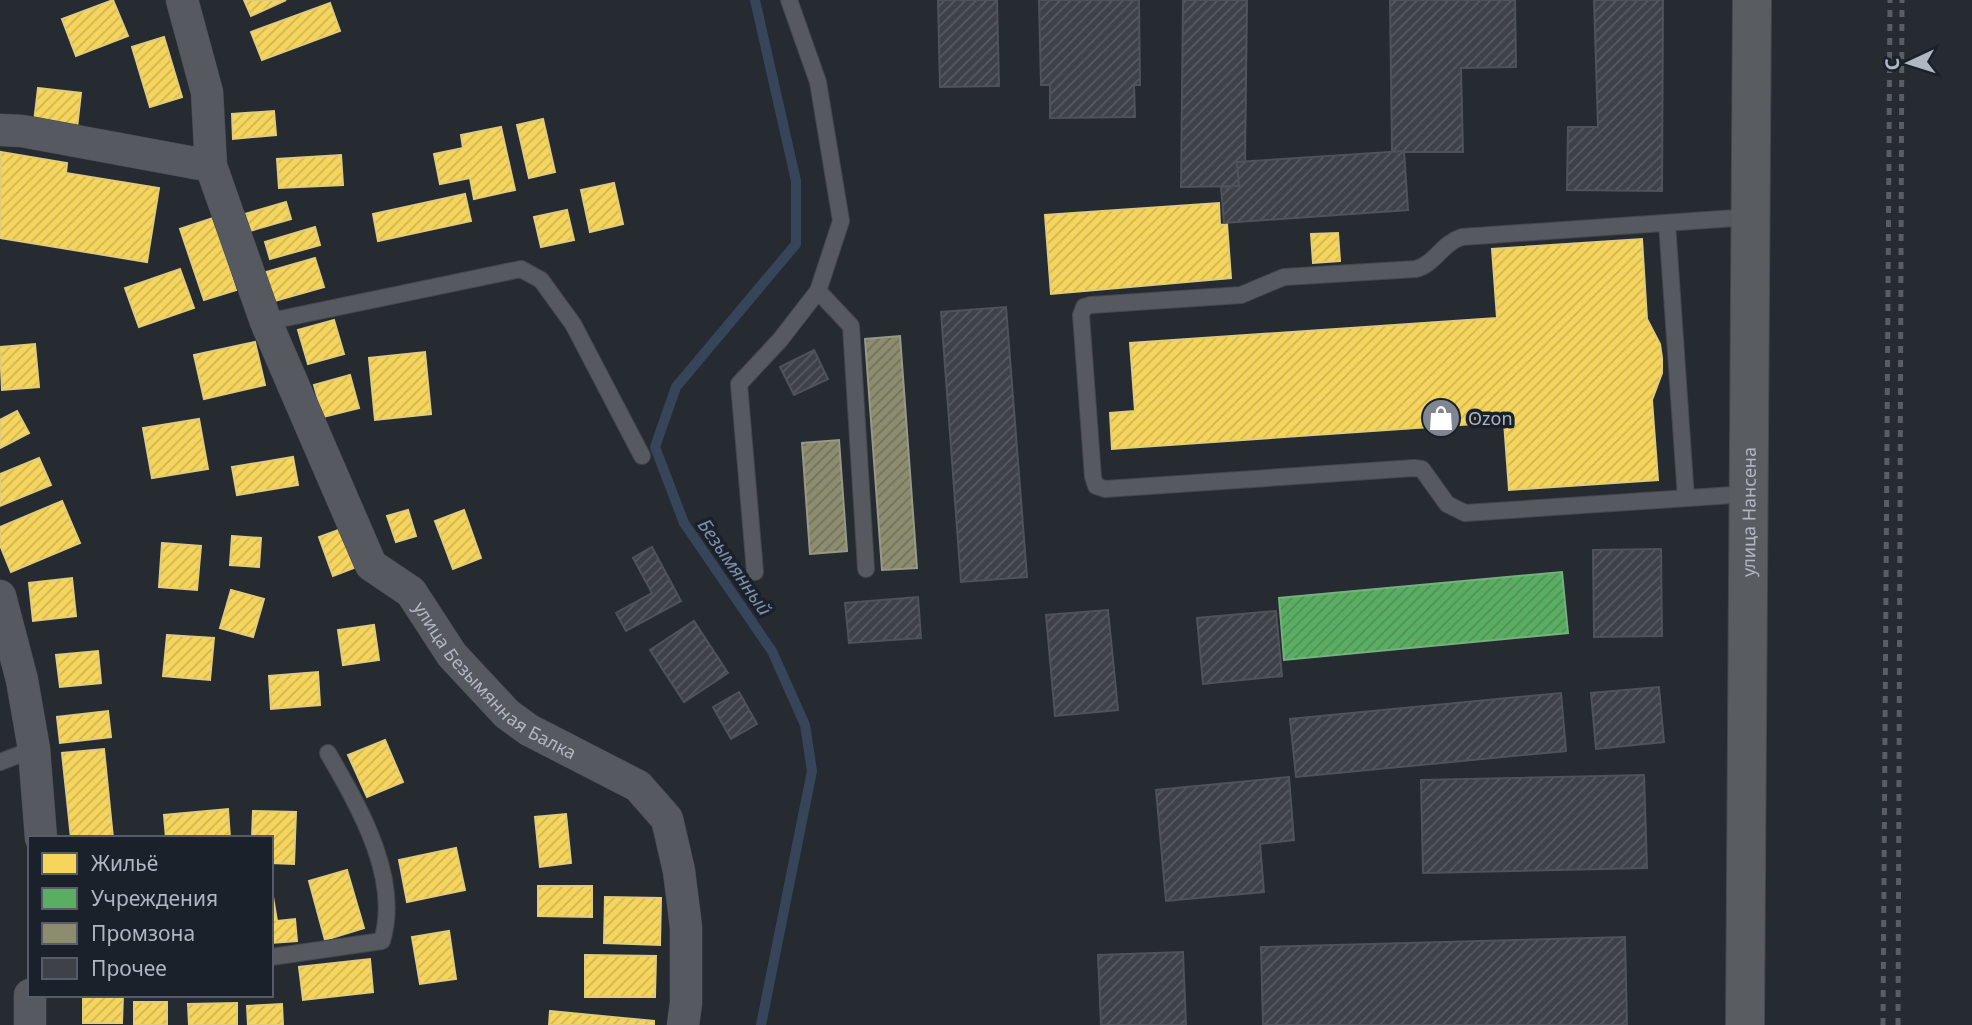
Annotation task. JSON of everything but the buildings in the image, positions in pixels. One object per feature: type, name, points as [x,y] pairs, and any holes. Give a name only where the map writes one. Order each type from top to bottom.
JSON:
[{"type":"main road","name":"улица Нансена","points":[[1745,1025],[1752,0]]},
{"type":"street","name":"улица Безымянная Балка","points":[[182,0],[208,92],[211,166],[266,322],[371,565],[411,592],[452,655],[507,714],[529,730],[638,786],[667,819],[679,871],[686,928],[686,1003],[682,1025]]},
{"type":"street","points":[[0,130],[211,166]]},
{"type":"street","points":[[0,596],[22,680],[34,749],[41,836]]},
{"type":"street","points":[[30,997],[30,1025]]},
{"type":"lane","points":[[755,572],[739,384],[780,340],[818,291],[841,221],[818,82],[789,0]]},
{"type":"lane","points":[[1748,494],[1465,513],[1447,504],[1422,469],[1414,468],[1105,489],[1096,486],[1093,477],[1082,315],[1084,307],[1091,305],[1241,295],[1284,277],[1416,268],[1424,266],[1445,244],[1462,237],[1750,217]]},
{"type":"lane","points":[[1667,223],[1686,498]]},
{"type":"lane","points":[[266,322],[521,269],[541,280],[573,324],[642,456]]},
{"type":"lane","points":[[818,291],[851,326],[866,569]]},
{"type":"lane","points":[[0,762],[34,749]]},
{"type":"lane","points":[[273,957],[382,941],[388,920],[377,853],[349,789],[328,753]]},
{"type":"waterway","name":"Безымянный","points":[[755,0],[796,181],[796,244],[676,387],[655,447],[684,523],[772,651],[805,725],[812,771],[761,1025]]},
{"type":"railway","points":[[1883,1025],[1890,0]]},
{"type":"railway","points":[[1898,1025],[1902,0]]},
{"type":"place","name":"Ozon","points":[[1441,418]]}]
